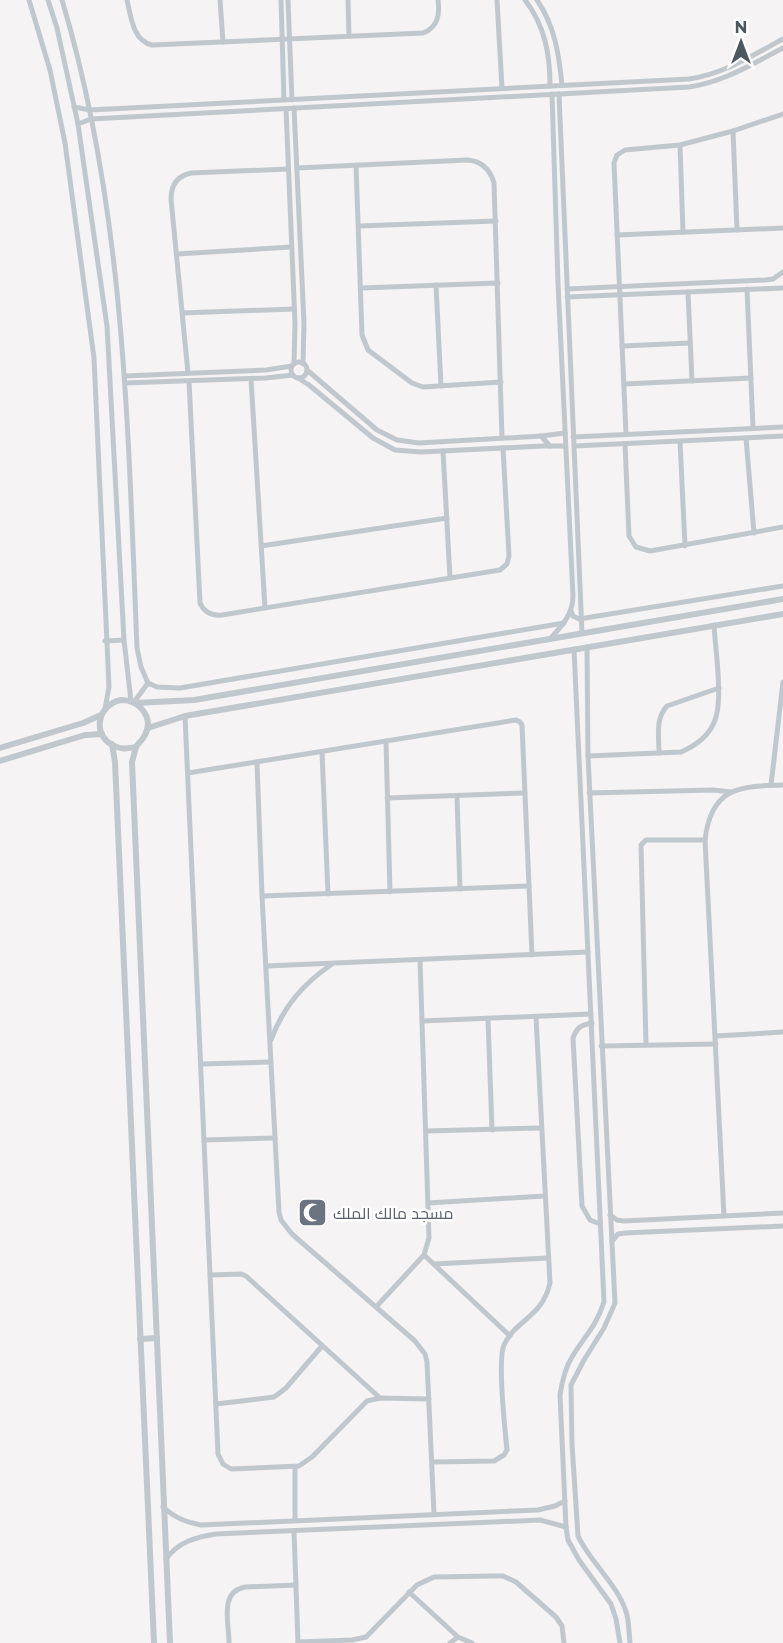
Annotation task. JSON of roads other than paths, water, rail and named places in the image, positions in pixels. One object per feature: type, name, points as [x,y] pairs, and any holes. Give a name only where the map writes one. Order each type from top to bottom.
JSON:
[{"type":"street","points":[[29,0],[50,70],[65,144],[94,358],[105,641],[109,687],[99,725],[105,740],[116,747],[136,747]]},
{"type":"street","points":[[48,0],[57,28],[78,124],[107,326],[124,640],[133,702],[146,714],[148,728],[136,747],[132,762],[170,1643]]},
{"type":"street","points":[[62,0],[90,111],[112,242],[125,383],[137,648],[141,667],[148,683],[157,687],[180,688],[564,623]]},
{"type":"street","points":[[127,0],[137,34],[145,43],[152,45],[426,32],[439,17],[438,0]]},
{"type":"street","points":[[220,0],[222,42]]},
{"type":"street","points":[[280,0],[285,100]]},
{"type":"street","points":[[288,0],[292,100]]},
{"type":"street","points":[[348,0],[349,36]]},
{"type":"street","points":[[497,0],[501,88]]},
{"type":"street","points":[[525,0],[537,18],[544,35],[550,64],[550,86]]},
{"type":"street","points":[[537,0],[550,22],[555,39],[562,85]]},
{"type":"street","points":[[74,107],[90,111],[698,77],[726,69],[783,39]]},
{"type":"street","points":[[78,124],[91,119],[700,85],[729,77],[783,48]]},
{"type":"street","points":[[556,94],[582,633]]},
{"type":"street","points":[[550,639],[571,611],[573,596],[561,361],[556,94]]},
{"type":"street","points":[[294,108],[304,323],[303,364],[307,370],[377,430],[397,440],[419,443],[564,433]]},
{"type":"street","points":[[286,109],[294,309],[291,371],[295,377],[306,383],[380,443],[404,452],[565,446]]},
{"type":"street","points":[[626,435],[615,157],[625,150],[680,145],[733,131],[783,114]]},
{"type":"street","points":[[733,131],[737,230]]},
{"type":"street","points":[[680,145],[683,232]]},
{"type":"street","points":[[297,168],[467,160],[478,162],[489,171],[492,177],[495,221],[502,438]]},
{"type":"street","points":[[356,165],[363,341],[368,350],[412,383],[423,387],[501,382]]},
{"type":"street","points":[[188,373],[171,191],[178,179],[191,173],[288,169]]},
{"type":"street","points":[[358,226],[495,221]]},
{"type":"street","points":[[617,235],[783,228]]},
{"type":"street","points":[[177,254],[291,247]]},
{"type":"street","points":[[567,288],[765,280],[773,279],[783,272]]},
{"type":"street","points":[[361,288],[498,283]]},
{"type":"street","points":[[436,285],[441,386]]},
{"type":"street","points":[[567,297],[783,288]]},
{"type":"street","points":[[747,289],[753,428]]},
{"type":"street","points":[[688,292],[692,381]]},
{"type":"street","points":[[182,313],[294,309]]},
{"type":"street","points":[[622,346],[690,343]]},
{"type":"street","points":[[561,361],[570,361]]},
{"type":"street","points":[[124,376],[272,370],[298,363],[303,364]]},
{"type":"street","points":[[125,383],[295,377],[304,376],[307,370]]},
{"type":"street","points":[[624,384],[751,378]]},
{"type":"street","points":[[251,379],[265,608]]},
{"type":"street","points":[[189,381],[200,603],[205,611],[217,616],[500,570],[507,564],[510,556],[503,448]]},
{"type":"street","points":[[573,437],[783,427]]},
{"type":"street","points":[[541,436],[550,446]]},
{"type":"street","points":[[574,446],[783,436]]},
{"type":"street","points":[[746,438],[754,533]]},
{"type":"street","points":[[680,441],[685,546]]},
{"type":"street","points":[[625,444],[630,540],[636,547],[645,550],[685,546],[783,527]]},
{"type":"street","points":[[443,451],[450,578]]},
{"type":"street","points":[[568,504],[576,504]]},
{"type":"street","points":[[261,546],[447,518]]},
{"type":"street","points":[[571,611],[573,616],[581,618],[783,586]]},
{"type":"street","points":[[0,748],[89,722],[117,701],[194,700],[783,599]]},
{"type":"street","points":[[148,728],[185,716],[780,614],[775,600]]},
{"type":"street","points":[[588,756],[681,752],[695,746],[706,736],[719,710],[714,625]]},
{"type":"street","points":[[105,641],[124,640]]},
{"type":"street","points":[[587,647],[589,793],[615,1303],[604,1328],[571,1385],[572,1444],[578,1536],[627,1614],[630,1643]]},
{"type":"street","points":[[574,649],[604,1302],[592,1331],[572,1357],[562,1383],[560,1395],[566,1527],[573,1550],[611,1604],[620,1643]]},
{"type":"street","points":[[771,785],[783,682]]},
{"type":"street","points":[[133,702],[148,683]]},
{"type":"street","points":[[577,686],[586,686]]},
{"type":"street","points":[[659,753],[658,723],[667,706],[719,688]]},
{"type":"street","points":[[185,716],[218,1454],[227,1467],[237,1470],[295,1467],[312,1457],[362,1404],[373,1398],[429,1399]]},
{"type":"street","points":[[188,773],[518,721],[522,725],[532,955]]},
{"type":"street","points":[[52,733],[56,744]]},
{"type":"street","points":[[0,761],[85,735],[102,734]]},
{"type":"street","points":[[386,742],[390,892]]},
{"type":"street","points":[[112,744],[116,773],[154,1643]]},
{"type":"street","points":[[322,752],[328,894]]},
{"type":"street","points":[[257,763],[279,1212],[281,1220],[292,1234],[421,1347],[427,1362],[434,1514]]},
{"type":"street","points":[[724,1216],[705,840],[707,824],[720,800],[731,792],[744,787],[783,784]]},
{"type":"street","points":[[589,793],[712,790],[731,792]]},
{"type":"street","points":[[387,798],[525,793]]},
{"type":"street","points":[[456,796],[460,889]]},
{"type":"street","points":[[646,1045],[641,845],[646,840],[705,840]]},
{"type":"street","points":[[262,896],[529,886]]},
{"type":"street","points":[[266,966],[588,952]]},
{"type":"street","points":[[376,1307],[424,1255],[429,1238],[420,960]]},
{"type":"street","points":[[270,1042],[280,1018],[294,997],[333,963]]},
{"type":"street","points":[[422,1021],[591,1014]]},
{"type":"street","points":[[432,1462],[494,1461],[504,1455],[507,1450],[501,1354],[510,1336],[542,1305],[550,1283],[536,1017]]},
{"type":"street","points":[[488,1019],[492,1130]]},
{"type":"street","points":[[592,1023],[581,1025],[573,1038],[582,1206],[590,1220],[600,1224]]},
{"type":"street","points":[[716,1036],[783,1032]]},
{"type":"street","points":[[602,1046],[716,1044]]},
{"type":"street","points":[[201,1064],[271,1062]]},
{"type":"street","points":[[594,1074],[603,1073]]},
{"type":"street","points":[[426,1131],[541,1128]]},
{"type":"street","points":[[205,1140],[275,1138]]},
{"type":"street","points":[[428,1203],[544,1196]]},
{"type":"street","points":[[610,1215],[617,1220],[624,1221],[783,1213]]},
{"type":"street","points":[[612,1241],[618,1234],[625,1233],[783,1226]]},
{"type":"street","points":[[424,1255],[510,1336]]},
{"type":"street","points":[[434,1264],[548,1258]]},
{"type":"street","points":[[210,1275],[241,1274],[246,1276],[380,1398]]},
{"type":"street","points":[[140,1339],[157,1338]]},
{"type":"street","points":[[216,1404],[274,1397],[286,1388],[322,1346]]},
{"type":"street","points":[[563,1445],[572,1444]]},
{"type":"street","points":[[295,1467],[295,1519]]},
{"type":"street","points":[[163,1507],[174,1516],[201,1525],[295,1519],[538,1510],[565,1501]]},
{"type":"street","points":[[166,1559],[173,1550],[184,1543],[201,1536],[216,1534],[540,1520],[566,1527]]},
{"type":"street","points":[[216,1524],[216,1534]]},
{"type":"street","points":[[294,1531],[298,1643],[366,1637],[409,1592],[425,1580],[434,1577],[494,1576],[510,1578],[558,1620],[564,1643]]},
{"type":"street","points":[[230,1643],[228,1600],[232,1593],[238,1588],[245,1587],[296,1585]]},
{"type":"street","points":[[409,1592],[458,1637],[472,1643]]},
{"type":"street","points":[[151,1595],[167,1594]]},
{"type":"street","points":[[366,1637],[371,1643]]},
{"type":"street","points":[[450,1643],[458,1637]]},
{"type":"place","name":"مسجد مالك الملك","points":[[312,1213]]}]
